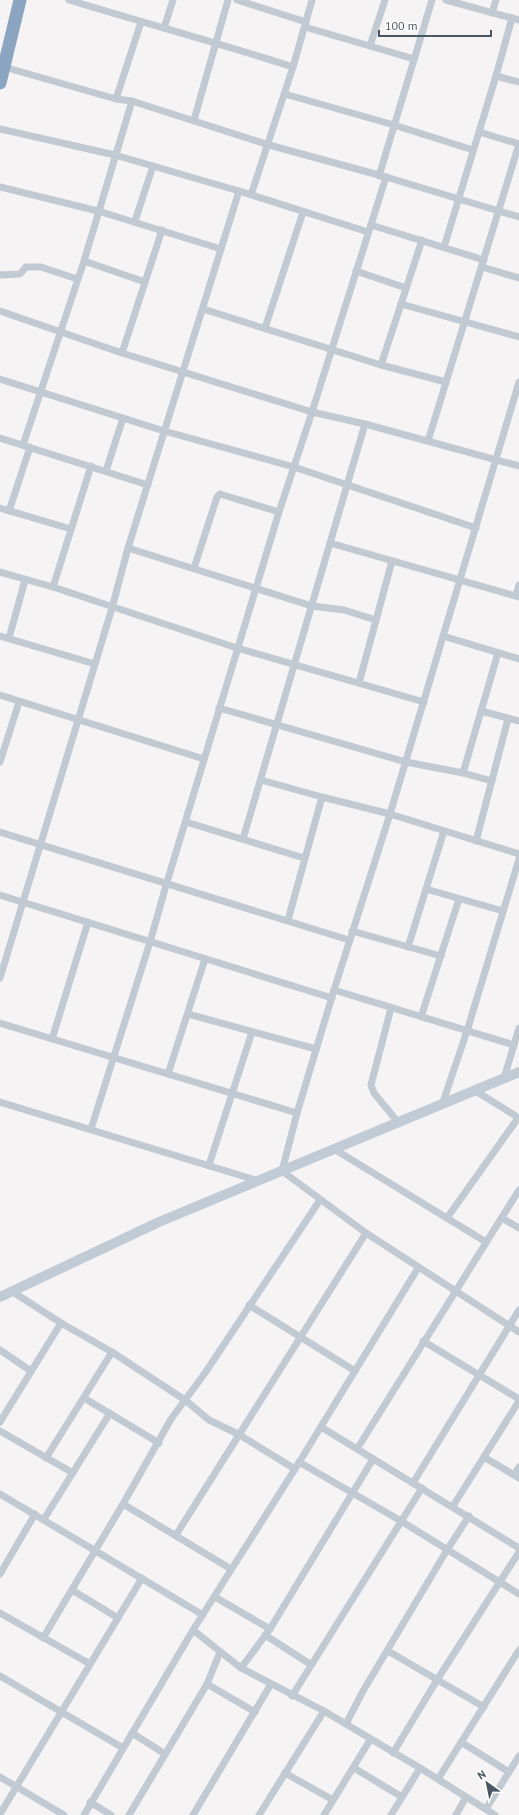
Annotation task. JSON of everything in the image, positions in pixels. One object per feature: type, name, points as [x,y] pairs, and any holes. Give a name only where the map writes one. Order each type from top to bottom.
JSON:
[{"type":"highway","points":[[0,82],[20,0]]},
{"type":"street","points":[[69,0],[141,22],[215,42],[293,67]]},
{"type":"street","points":[[164,28],[173,0]]},
{"type":"street","points":[[194,120],[228,0]]},
{"type":"street","points":[[237,0],[414,60]]},
{"type":"street","points":[[251,195],[285,94],[312,0]]},
{"type":"street","points":[[370,46],[385,0]]},
{"type":"street","points":[[91,1129],[150,942],[279,512],[370,228],[394,125],[432,0]]},
{"type":"street","points":[[444,247],[515,19],[446,0]]},
{"type":"street","points":[[492,13],[496,0]]},
{"type":"street","points":[[116,99],[141,22]]},
{"type":"street","points":[[4,67],[116,99],[132,100],[269,145],[382,176],[519,217]]},
{"type":"street","points":[[496,76],[519,82]]},
{"type":"street","points":[[285,94],[394,125],[473,150]]},
{"type":"street","points":[[9,511],[40,392],[84,261],[132,100]]},
{"type":"street","points":[[0,129],[115,155],[239,191],[303,212],[422,240],[444,247],[519,278]]},
{"type":"street","points":[[428,441],[466,322],[519,144],[479,132]]},
{"type":"street","points":[[135,221],[153,166]]},
{"type":"street","points":[[0,186],[135,221],[221,249]]},
{"type":"street","points":[[0,978],[4,953],[23,902],[112,608],[128,548],[239,191]]},
{"type":"street","points":[[265,328],[303,212]]},
{"type":"street","points":[[122,353],[162,230]]},
{"type":"street","points":[[381,365],[422,240]]},
{"type":"street","points":[[84,261],[145,282]]},
{"type":"street","points":[[0,275],[20,274],[26,267],[41,267],[78,279]]},
{"type":"street","points":[[356,271],[406,288]]},
{"type":"street","points":[[401,304],[519,336]]},
{"type":"street","points":[[203,309],[381,365],[446,382]]},
{"type":"street","points":[[0,311],[122,353],[312,412],[365,424],[519,466]]},
{"type":"street","points":[[0,379],[164,431],[294,467],[476,528]]},
{"type":"street","points":[[282,1171],[316,1049],[406,762],[519,382]]},
{"type":"street","points":[[106,471],[123,418]]},
{"type":"street","points":[[243,839],[365,424]]},
{"type":"street","points":[[0,438],[148,485]]},
{"type":"street","points":[[53,587],[91,466]]},
{"type":"street","points":[[194,568],[217,497],[220,494],[279,512]]},
{"type":"street","points":[[0,508],[71,529]]},
{"type":"street","points":[[330,543],[517,597],[519,585]]},
{"type":"street","points":[[128,548],[312,606],[344,610],[376,620]]},
{"type":"street","points":[[359,683],[392,561]]},
{"type":"street","points":[[0,572],[53,587],[112,608],[237,648],[424,702]]},
{"type":"street","points":[[9,638],[25,580]]},
{"type":"street","points":[[0,636],[95,664]]},
{"type":"street","points":[[443,636],[519,659]]},
{"type":"street","points":[[463,773],[498,653]]},
{"type":"street","points":[[0,696],[204,759]]},
{"type":"street","points":[[0,762],[19,702]]},
{"type":"street","points":[[219,708],[406,762],[463,773],[492,781]]},
{"type":"street","points":[[481,711],[519,721]]},
{"type":"street","points":[[476,841],[508,719]]},
{"type":"street","points":[[261,780],[390,814],[519,854]]},
{"type":"street","points":[[288,920],[322,797]]},
{"type":"street","points":[[186,822],[304,858]]},
{"type":"street","points":[[408,947],[444,831]]},
{"type":"street","points":[[0,832],[167,882],[349,940]]},
{"type":"street","points":[[443,1102],[467,1031],[519,859]]},
{"type":"street","points":[[426,889],[503,911]]},
{"type":"street","points":[[0,896],[332,998]]},
{"type":"street","points":[[422,1017],[459,899]]},
{"type":"street","points":[[52,1039],[88,922]]},
{"type":"street","points":[[352,931],[441,956]]},
{"type":"street","points":[[168,1074],[204,959]]},
{"type":"street","points":[[334,990],[514,1045]]},
{"type":"street","points":[[391,1008],[370,1085],[374,1093],[397,1121]]},
{"type":"street","points":[[188,1014],[316,1049]]},
{"type":"street","points":[[0,1023],[297,1113]]},
{"type":"street","points":[[504,1078],[519,1028]]},
{"type":"street","points":[[209,1165],[252,1032]]},
{"type":"street","points":[[0,1297],[158,1222],[259,1181],[397,1121],[519,1072]]},
{"type":"street","points":[[448,1218],[518,1118],[474,1090]]},
{"type":"street","points":[[0,1102],[259,1181]]},
{"type":"street","points":[[334,1149],[486,1242]]},
{"type":"street","points":[[282,1171],[366,1233],[519,1332]]},
{"type":"street","points":[[356,1449],[519,1190]]},
{"type":"street","points":[[43,1638],[159,1443],[171,1419],[205,1373],[248,1305],[320,1200]]},
{"type":"street","points":[[502,1218],[519,1228]]},
{"type":"street","points":[[176,1534],[366,1233]]},
{"type":"street","points":[[84,1815],[90,1802],[193,1630],[295,1469],[418,1268]]},
{"type":"street","points":[[13,1292],[61,1323],[112,1352],[185,1400],[209,1420],[238,1434],[295,1469]]},
{"type":"street","points":[[248,1305],[355,1371]]},
{"type":"street","points":[[413,1483],[519,1310]]},
{"type":"street","points":[[1,1419],[61,1323]]},
{"type":"street","points":[[423,1341],[519,1400],[453,1506]]},
{"type":"street","points":[[0,1350],[31,1371]]},
{"type":"street","points":[[46,1458],[112,1352]]},
{"type":"street","points":[[84,1398],[159,1443]]},
{"type":"street","points":[[44,1520],[110,1413]]},
{"type":"street","points":[[321,1427],[453,1506],[519,1548]]},
{"type":"street","points":[[0,1431],[73,1473]]},
{"type":"street","points":[[484,1457],[517,1477],[519,1467]]},
{"type":"street","points":[[240,1668],[268,1632],[373,1459]]},
{"type":"street","points":[[299,1462],[401,1521],[519,1594]]},
{"type":"street","points":[[292,1696],[310,1664],[422,1488]]},
{"type":"street","points":[[0,1494],[203,1614]]},
{"type":"street","points":[[123,1504],[176,1534],[232,1569]]},
{"type":"street","points":[[0,1574],[35,1514]]},
{"type":"street","points":[[346,1724],[363,1691],[388,1652],[447,1550],[469,1516]]},
{"type":"street","points":[[393,1753],[437,1680],[519,1552]]},
{"type":"street","points":[[0,1814],[142,1578]]},
{"type":"street","points":[[72,1590],[118,1618]]},
{"type":"street","points":[[215,1597],[268,1632],[310,1664]]},
{"type":"street","points":[[0,1612],[90,1664]]},
{"type":"street","points":[[193,1630],[240,1668],[292,1696],[324,1711],[495,1815]]},
{"type":"street","points":[[438,1779],[519,1650]]},
{"type":"street","points":[[129,1815],[207,1684],[220,1652]]},
{"type":"street","points":[[388,1652],[484,1707]]},
{"type":"street","points":[[0,1676],[123,1748]]},
{"type":"street","points":[[207,1684],[255,1712]]},
{"type":"street","points":[[193,1815],[271,1684]]},
{"type":"street","points":[[259,1815],[324,1711]]},
{"type":"street","points":[[132,1733],[166,1754]]},
{"type":"street","points":[[324,1815],[370,1740]]},
{"type":"street","points":[[461,1742],[509,1772]]},
{"type":"street","points":[[486,1809],[519,1756]]},
{"type":"street","points":[[354,1768],[402,1797]]},
{"type":"street","points":[[391,1815],[420,1768]]},
{"type":"street","points":[[285,1773],[333,1800]]},
{"type":"street","points":[[0,1777],[64,1815]]},
{"type":"street","points":[[456,1815],[466,1797]]},
{"type":"street","points":[[90,1802],[111,1815]]}]
